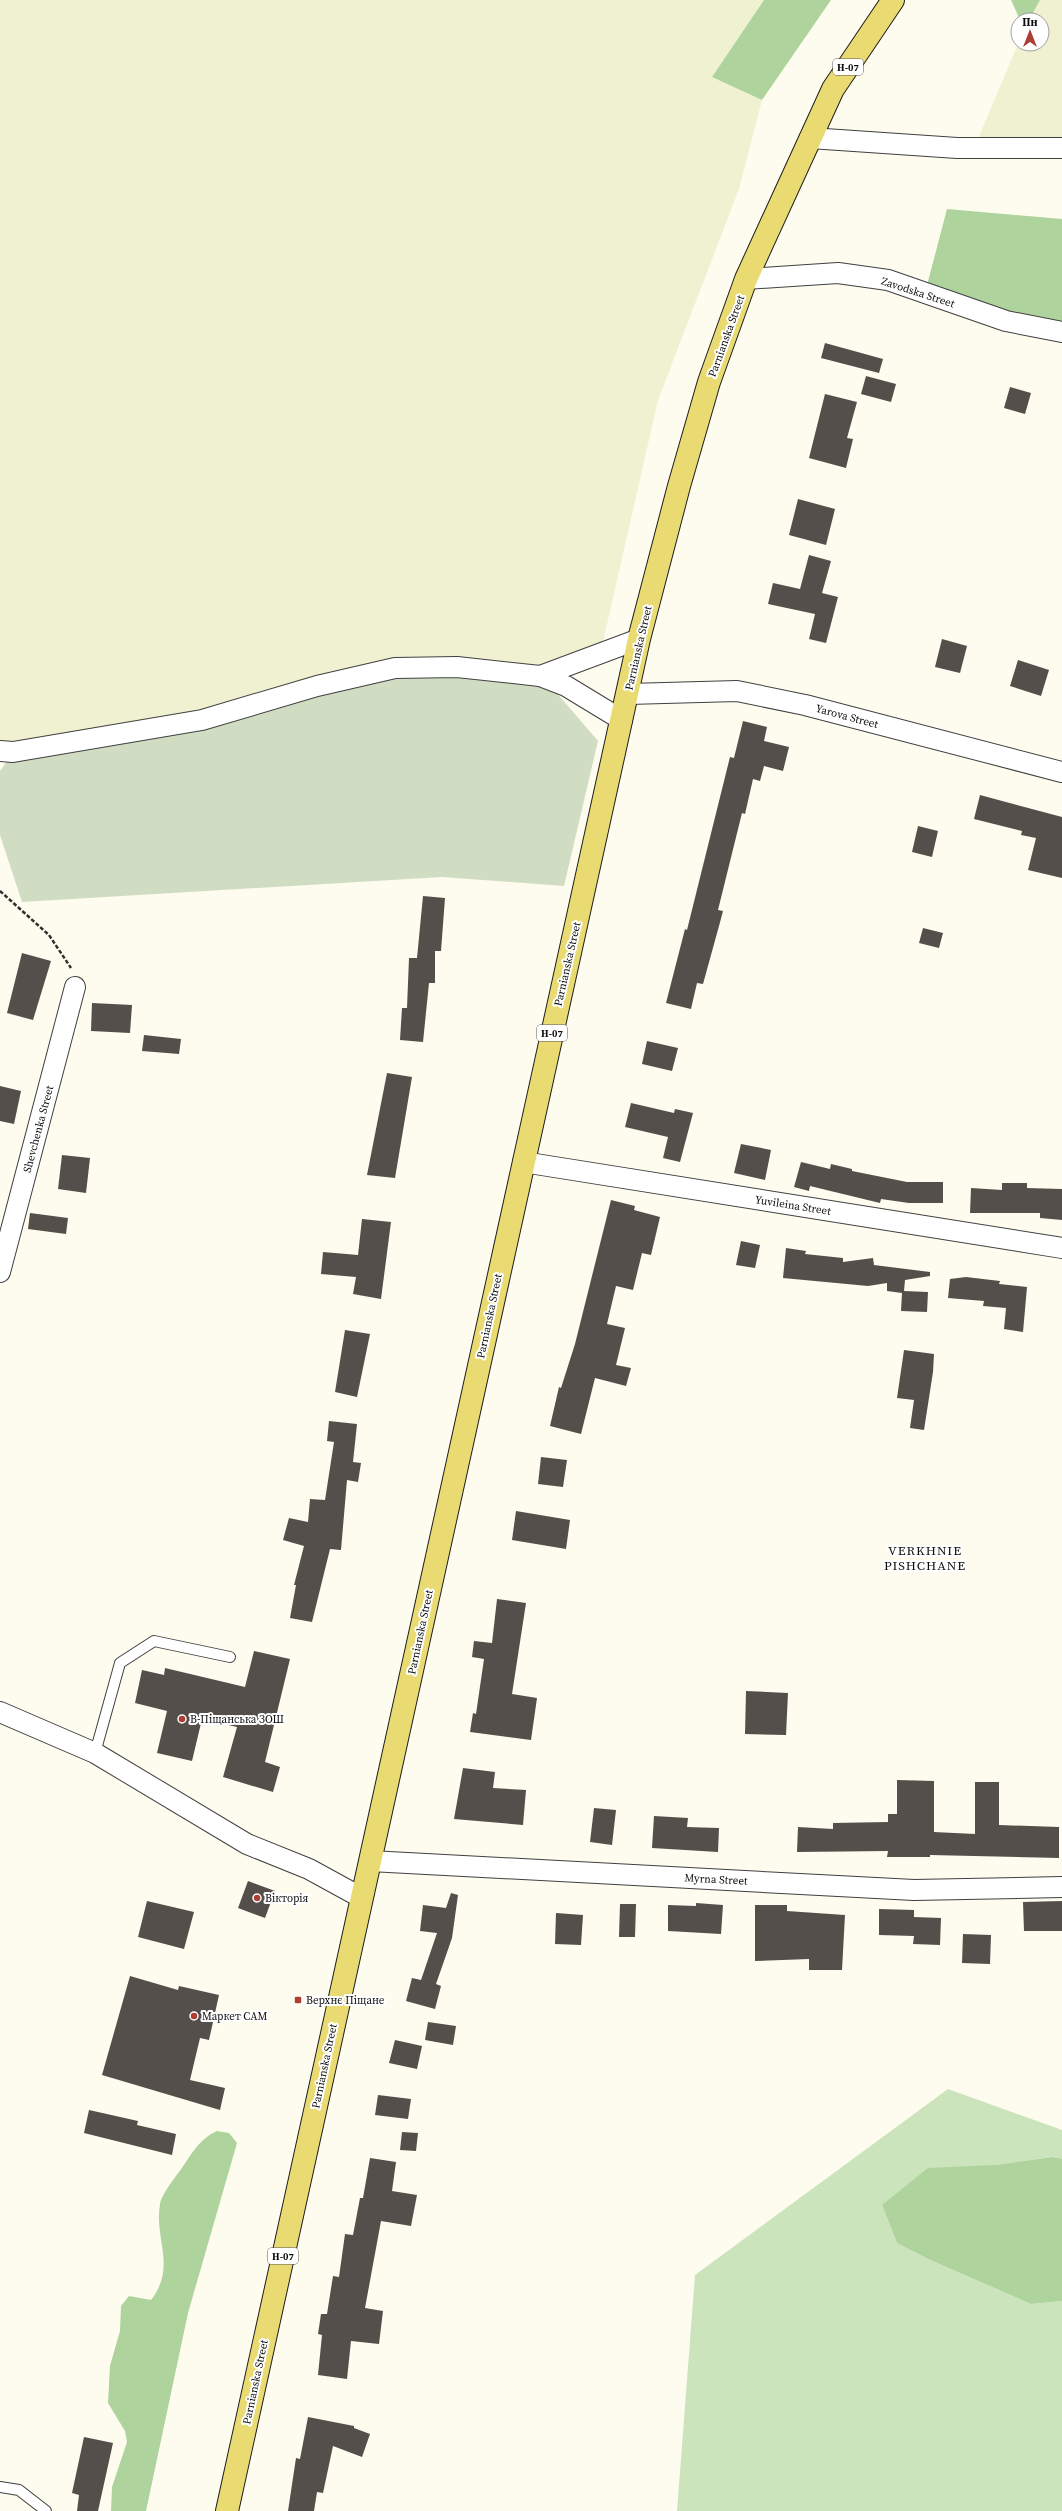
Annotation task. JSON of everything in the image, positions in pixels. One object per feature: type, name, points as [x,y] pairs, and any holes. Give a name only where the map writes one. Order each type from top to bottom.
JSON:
[{"type":"main road","name":"Н-07","points":[[810,138],[833,89],[893,0]]},
{"type":"main road","name":"Parnianska Street","points":[[228,2511],[639,639],[679,486],[705,397],[746,279],[810,138]]},
{"type":"street","points":[[810,138],[957,148],[1062,148]]},
{"type":"street","name":"Zavodska Street","points":[[746,279],[838,273],[888,280],[1006,321],[1062,332]]},
{"type":"street","points":[[540,676],[639,639]]},
{"type":"street","points":[[0,751],[13,752],[202,720],[317,686],[395,668],[457,667],[540,676],[566,686],[622,720]]},
{"type":"street","name":"Yarova Street","points":[[628,694],[737,691],[804,704],[1062,772]]},
{"type":"street","name":"Shevchenka Street","points":[[0,1272],[75,987]]},
{"type":"street","name":"Yuvileina Street","points":[[523,1162],[1062,1248]]},
{"type":"street","points":[[0,1712],[95,1753],[247,1844],[309,1869],[362,1898]]},
{"type":"street","name":"Myrna Street","points":[[370,1861],[914,1890],[1062,1887]]},
{"type":"lane","points":[[95,1753],[120,1663],[154,1641],[230,1658]]},
{"type":"lane","points":[[0,2487],[19,2490],[46,2511]]},
{"type":"path","points":[[0,890],[49,935],[72,970],[75,987]]},
{"type":"green space","points":[[0,0],[764,0],[712,77],[762,100],[739,189],[658,400],[600,655],[540,676],[202,720],[0,751]]},
{"type":"green space","points":[[764,0],[831,0],[762,100],[712,77]]},
{"type":"green space","points":[[1011,0],[1040,0],[1033,12],[1016,12]]},
{"type":"green space","points":[[1040,0],[1062,0],[1062,155],[972,153],[1015,52],[1050,52],[1050,12],[1033,12]]},
{"type":"green space","points":[[947,209],[1062,219],[1062,332],[925,293]]},
{"type":"green space","points":[[395,668],[540,676],[556,692],[598,741],[564,886],[442,877],[22,902],[0,835],[0,771],[13,752]]},
{"type":"green space","points":[[948,2089],[1062,2130],[1062,2159],[1053,2157],[995,2165],[882,2205],[897,2243],[928,2259],[1031,2304],[1062,2301],[1062,2511],[677,2511],[695,2275]]},
{"type":"green space","points":[[217,2131],[229,2133],[237,2143],[188,2313],[146,2511],[111,2511],[112,2487],[127,2442],[125,2431],[108,2403],[110,2366],[120,2331],[121,2306],[129,2296],[151,2300],[159,2288],[163,2276],[164,2264],[159,2217],[161,2200],[170,2184],[198,2145],[206,2137]]},
{"type":"green space","points":[[1053,2157],[1062,2159],[1062,2301],[1031,2304],[928,2259],[897,2243],[882,2205],[928,2168],[995,2165]]},
{"type":"building","points":[[825,343],[883,359],[879,373],[821,358]]},
{"type":"building","points":[[866,376],[896,384],[891,402],[861,394]]},
{"type":"building","points":[[1010,387],[1031,393],[1025,414],[1004,408]]},
{"type":"building","points":[[825,394],[857,402],[847,438],[853,439],[846,468],[809,458]]},
{"type":"building","points":[[798,499],[835,509],[826,545],[789,535]]},
{"type":"building","points":[[809,555],[831,561],[822,593],[838,597],[826,643],[809,639],[815,614],[768,604],[773,583],[800,589]]},
{"type":"building","points":[[942,639],[967,646],[960,673],[935,667]]},
{"type":"building","points":[[1018,660],[1049,670],[1041,696],[1010,686]]},
{"type":"building","points":[[743,721],[767,727],[764,741],[789,747],[783,771],[764,766],[760,781],[753,779],[745,814],[742,813],[718,910],[723,911],[719,926],[703,984],[697,983],[691,1009],[666,1003],[685,929],[687,930],[730,757],[734,758]]},
{"type":"building","points":[[980,795],[1062,817],[1062,878],[1028,870],[1036,838],[1021,835],[1022,831],[974,819]]},
{"type":"building","points":[[918,826],[938,831],[932,857],[912,852]]},
{"type":"building","points":[[423,896],[445,898],[441,951],[435,951],[435,983],[429,983],[423,1042],[400,1040],[402,1008],[407,1008],[409,958],[417,958]]},
{"type":"building","points":[[923,928],[943,933],[939,948],[919,943]]},
{"type":"building","points":[[22,953],[51,961],[33,1020],[7,1013]]},
{"type":"building","points":[[92,1003],[132,1005],[130,1033],[91,1031]]},
{"type":"building","points":[[144,1035],[181,1039],[179,1054],[142,1051]]},
{"type":"building","points":[[647,1041],[678,1048],[672,1071],[642,1064]]},
{"type":"building","points":[[387,1073],[412,1077],[395,1178],[367,1175]]},
{"type":"building","points":[[0,1086],[21,1091],[14,1124],[0,1121]]},
{"type":"building","points":[[631,1103],[674,1113],[675,1109],[693,1113],[680,1162],[663,1158],[668,1137],[625,1127]]},
{"type":"building","points":[[741,1144],[771,1150],[765,1180],[734,1173]]},
{"type":"building","points":[[62,1155],[90,1158],[86,1193],[58,1189]]},
{"type":"building","points":[[801,1162],[830,1169],[831,1164],[852,1169],[852,1171],[907,1182],[943,1182],[943,1203],[909,1203],[881,1199],[880,1203],[810,1186],[809,1191],[794,1187]]},
{"type":"building","points":[[1002,1183],[1027,1183],[1027,1188],[1062,1189],[1062,1220],[1040,1218],[1040,1213],[970,1213],[971,1188],[1002,1190]]},
{"type":"building","points":[[611,1200],[635,1206],[634,1210],[660,1217],[651,1255],[642,1253],[633,1290],[616,1286],[607,1324],[625,1328],[616,1365],[631,1368],[626,1386],[595,1378],[581,1434],[550,1426],[559,1387],[561,1388],[575,1344]]},
{"type":"building","points":[[30,1213],[68,1218],[66,1234],[28,1229]]},
{"type":"building","points":[[362,1219],[391,1222],[381,1299],[353,1294],[356,1277],[321,1274],[323,1252],[358,1255]]},
{"type":"building","points":[[741,1241],[760,1245],[755,1268],[736,1265]]},
{"type":"building","points":[[786,1248],[806,1251],[805,1254],[843,1258],[843,1262],[873,1258],[874,1265],[930,1272],[930,1276],[905,1280],[904,1291],[928,1292],[927,1312],[901,1311],[902,1293],[887,1291],[887,1283],[868,1286],[783,1278]]},
{"type":"building","points":[[966,1277],[1000,1281],[999,1284],[1027,1287],[1023,1332],[1004,1329],[1006,1308],[983,1306],[984,1301],[948,1298],[950,1279]]},
{"type":"building","points":[[345,1330],[370,1334],[357,1397],[335,1392]]},
{"type":"building","points":[[904,1350],[934,1354],[933,1372],[924,1430],[910,1428],[914,1400],[897,1398]]},
{"type":"building","points":[[329,1421],[357,1424],[353,1462],[361,1463],[358,1482],[347,1480],[341,1550],[330,1549],[312,1622],[290,1618],[296,1585],[294,1585],[304,1546],[283,1540],[289,1518],[308,1522],[310,1499],[325,1500],[334,1442],[327,1441]]},
{"type":"building","points":[[541,1457],[567,1460],[563,1487],[538,1484]]},
{"type":"building","points":[[516,1511],[570,1520],[566,1549],[512,1540]]},
{"type":"building","points":[[497,1599],[526,1603],[512,1694],[537,1698],[531,1740],[470,1732],[473,1713],[476,1714],[484,1659],[472,1657],[474,1641],[492,1643]]},
{"type":"building","points":[[254,1651],[290,1659],[265,1762],[280,1767],[273,1792],[223,1777],[237,1727],[202,1719],[192,1761],[157,1753],[167,1711],[135,1703],[142,1670],[164,1675],[165,1668],[245,1687]]},
{"type":"building","points":[[746,1691],[788,1693],[786,1735],[745,1734]]},
{"type":"building","points":[[463,1768],[495,1772],[493,1788],[526,1790],[523,1825],[454,1819]]},
{"type":"building","points":[[897,1780],[934,1781],[934,1832],[975,1834],[975,1782],[999,1782],[999,1825],[1059,1827],[1059,1858],[930,1855],[930,1857],[887,1857],[888,1851],[797,1852],[798,1827],[833,1829],[833,1823],[888,1822],[888,1814],[897,1814]]},
{"type":"building","points":[[594,1808],[616,1810],[612,1845],[590,1842]]},
{"type":"building","points":[[654,1816],[688,1818],[687,1827],[719,1828],[718,1852],[652,1848]]},
{"type":"building","name":"Вікторія","points":[[248,1881],[275,1891],[265,1918],[238,1908]]},
{"type":"building","points":[[451,1893],[458,1895],[452,1938],[436,1984],[441,1986],[435,2009],[406,2001],[412,1978],[421,1980],[437,1933],[420,1931],[423,1905],[446,1908]]},
{"type":"building","points":[[147,1901],[194,1912],[184,1949],[138,1937]]},
{"type":"building","points":[[1062,1901],[1062,1931],[1024,1931],[1023,1902]]},
{"type":"building","points":[[696,1903],[723,1905],[721,1934],[668,1931],[668,1905],[696,1906]]},
{"type":"building","points":[[620,1904],[636,1904],[635,1937],[619,1937]]},
{"type":"building","points":[[755,1905],[787,1905],[787,1911],[845,1915],[842,1970],[809,1970],[809,1959],[755,1961]]},
{"type":"building","points":[[879,1909],[914,1910],[914,1917],[941,1918],[940,1945],[913,1944],[914,1936],[879,1935]]},
{"type":"building","points":[[556,1913],[583,1915],[581,1945],[555,1944]]},
{"type":"building","points":[[963,1934],[991,1935],[990,1964],[962,1963]]},
{"type":"building","points":[[130,1976],[178,1990],[179,1986],[219,1995],[209,2040],[200,2038],[190,2080],[225,2088],[220,2110],[102,2075]]},
{"type":"building","points":[[428,2022],[456,2026],[453,2045],[425,2040]]},
{"type":"building","points":[[395,2040],[422,2046],[417,2069],[389,2063]]},
{"type":"building","points":[[378,2095],[411,2099],[408,2119],[375,2115]]},
{"type":"building","points":[[89,2110],[138,2121],[137,2125],[176,2134],[172,2155],[84,2133]]},
{"type":"building","points":[[402,2132],[418,2133],[416,2151],[400,2150]]},
{"type":"building","points":[[370,2158],[396,2162],[392,2191],[417,2195],[411,2226],[381,2221],[365,2308],[383,2311],[379,2344],[351,2341],[347,2379],[318,2375],[322,2335],[318,2334],[321,2314],[327,2314],[333,2276],[339,2277],[345,2234],[353,2235],[360,2198],[363,2198]]},
{"type":"building","points":[[308,2417],[354,2426],[354,2428],[370,2434],[362,2457],[333,2446],[323,2493],[317,2492],[314,2511],[288,2511],[296,2458],[300,2459]]},
{"type":"building","points":[[84,2437],[113,2443],[98,2511],[77,2511],[79,2495],[72,2493]]},
{"type":"place","name":"В-Піщанська ЗОШ","points":[[182,1719]]},
{"type":"place","name":"Вікторія","points":[[257,1898]]},
{"type":"place","name":"Верхнє Піщане","points":[[298,2000]]},
{"type":"place","name":"Маркет САМ","points":[[194,2016]]},
{"type":"district","name":"VERKHNIE PISHCHANE","points":[[925,1558]]}]
